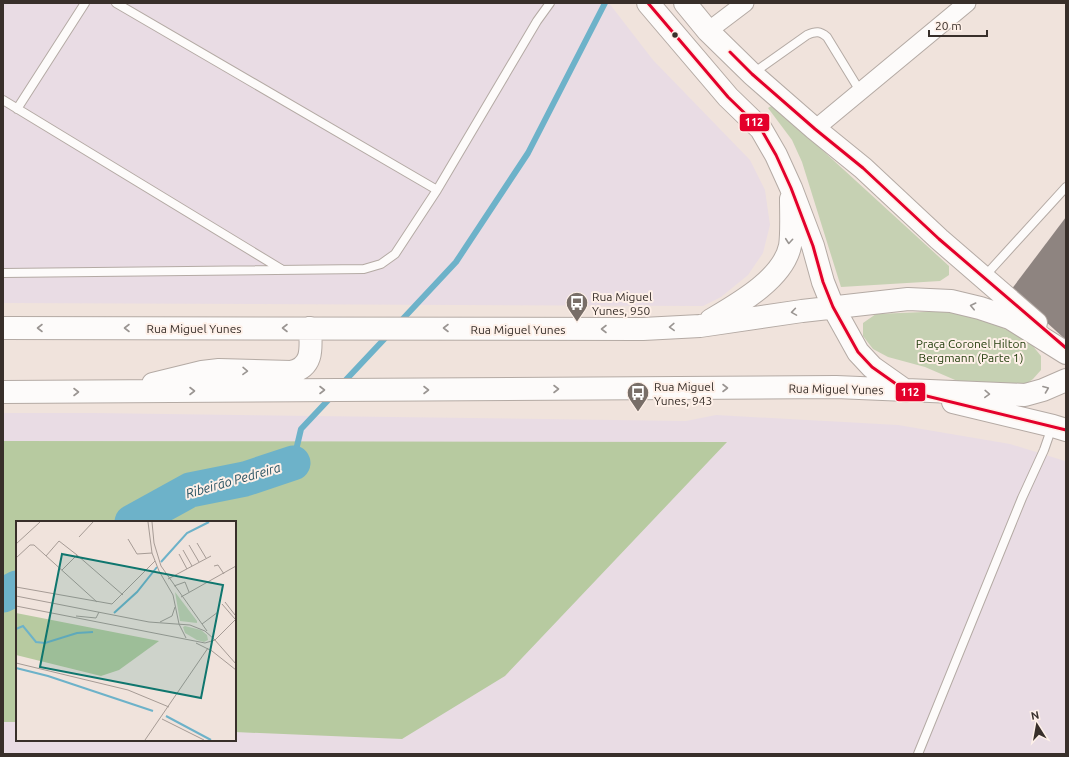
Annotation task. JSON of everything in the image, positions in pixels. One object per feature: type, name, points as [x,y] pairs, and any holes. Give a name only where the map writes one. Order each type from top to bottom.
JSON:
[{"type":"main road","points":[[648,3],[728,97],[761,129],[776,155],[791,188],[813,246],[832,307],[858,352],[867,362],[906,391],[1060,428]]},
{"type":"main road","points":[[685,3],[708,31],[752,74],[863,168],[939,239],[1066,348]]},
{"type":"main road","points":[[700,326],[735,306],[771,278],[782,265],[790,246],[791,188]]},
{"type":"main road","name":"Rua Miguel Yunes","points":[[3,328],[643,329],[700,326],[832,307],[908,299],[951,301],[980,308],[1010,318],[1066,352]]},
{"type":"main road","points":[[125,392],[202,372],[219,370],[290,372],[299,370],[304,366],[312,352],[310,328]]},
{"type":"main road","name":"Rua Miguel Yunes","points":[[3,392],[828,387],[1025,395],[1043,390],[1066,380]]},
{"type":"street","points":[[708,31],[745,3]]},
{"type":"street","points":[[816,129],[967,3]]},
{"type":"lane","points":[[18,109],[85,3]]},
{"type":"lane","points":[[116,3],[437,190]]},
{"type":"lane","points":[[3,272],[364,269],[381,264],[395,254],[437,190],[537,21],[550,3]]},
{"type":"lane","points":[[752,74],[807,35],[814,32],[822,32],[827,37],[860,91]]},
{"type":"lane","points":[[3,100],[281,270]]},
{"type":"lane","points":[[984,277],[1066,187]]},
{"type":"lane","points":[[918,754],[1019,505],[1044,450],[1060,428]]},
{"type":"shaded area","points":[[3,3],[609,3],[653,60],[750,160],[765,190],[770,225],[763,253],[748,275],[721,297],[703,306],[3,303]]},
{"type":"shaded area","points":[[3,413],[686,421],[716,415],[898,425],[1010,444],[1065,461],[1066,754],[3,754]]},
{"type":"green space","points":[[773,105],[949,266],[949,275],[940,281],[841,287],[802,162],[792,140],[768,108]]},
{"type":"green space","name":"Praça Coronel Hilton Bergmann (Parte 1)","points":[[948,311],[982,318],[1028,340],[1041,356],[1041,370],[1033,379],[1018,390],[969,386],[925,367],[888,357],[873,349],[863,336],[863,323],[876,314]]},
{"type":"green space","points":[[3,441],[727,442],[505,676],[402,739],[236,732],[236,521],[16,521],[16,722],[3,722]]},
{"type":"building","points":[[1066,217],[1066,340],[1011,290]]},
{"type":"waterway","points":[[399,323],[456,262],[528,153],[605,3]]},
{"type":"waterway","points":[[342,384],[389,334]]},
{"type":"waterway","points":[[293,463],[301,429],[332,396]]},
{"type":"waterway","name":"Ribeirão Pedreira","points":[[134,521],[190,490],[245,479],[293,463]]},
{"type":"waterway","name":"Ribeirão Pedreira","points":[[3,595],[16,588]]},
{"type":"transit line","name":"112","points":[[648,3],[728,97],[761,129],[776,155],[791,188],[813,246],[823,282],[833,307],[858,352],[872,367],[906,391],[1066,430]]},
{"type":"transit line","name":"112","points":[[730,52],[752,74],[815,129],[863,168],[939,239],[1066,348]]},
{"type":"place","name":"Rua Miguel Yunes, 950","points":[[577,322]]},
{"type":"place","name":"Rua Miguel Yunes, 943","points":[[638,412]]}]
